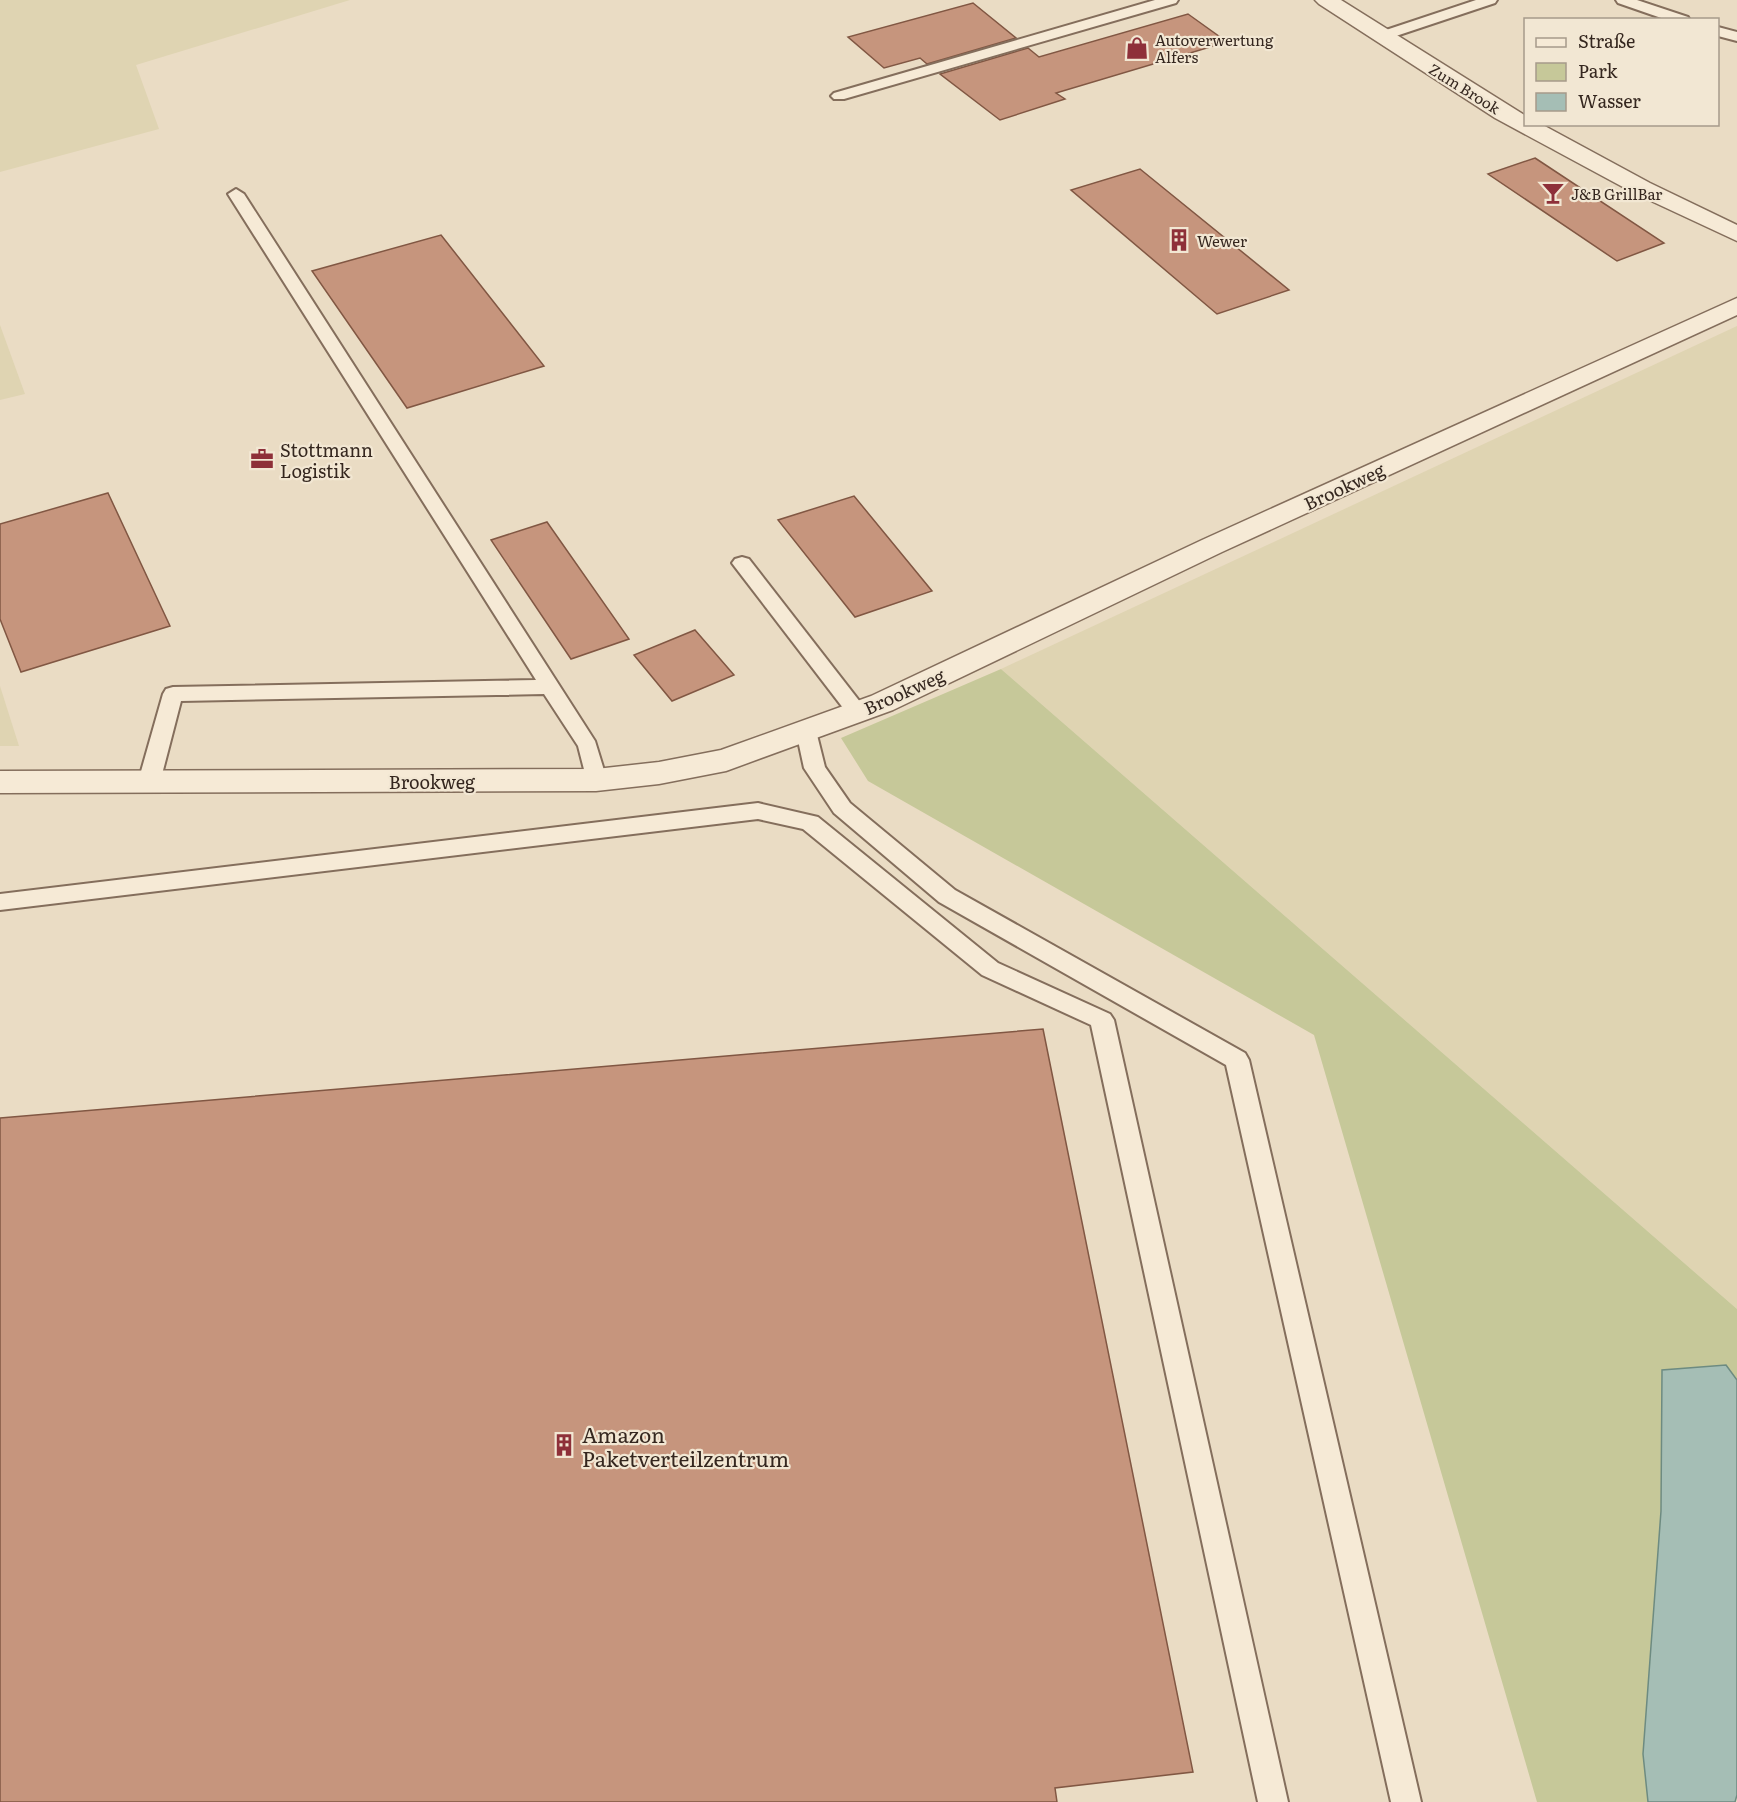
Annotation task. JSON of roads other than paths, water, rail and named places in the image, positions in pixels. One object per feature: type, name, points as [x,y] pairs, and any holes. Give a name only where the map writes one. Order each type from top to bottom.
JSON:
[{"type":"street","name":"Zum Brook","points":[[1326,0],[1524,124]]},
{"type":"street","name":"Zum Brook","points":[[1527,126],[1642,188],[1737,234]]},
{"type":"street","name":"Brookweg","points":[[0,782],[596,780],[659,773],[726,760],[882,703],[1212,546],[1737,306]]},
{"type":"lane","points":[[839,96],[1171,0]]},
{"type":"lane","points":[[1382,36],[1490,0]]},
{"type":"lane","points":[[1623,0],[1677,18]]},
{"type":"lane","points":[[1719,31],[1737,37]]},
{"type":"lane","points":[[236,194],[588,746],[596,780]]},
{"type":"lane","points":[[742,563],[857,712]]},
{"type":"lane","points":[[149,782],[173,694],[550,687]]},
{"type":"lane","points":[[806,731],[815,768],[842,808],[947,896],[1237,1060],[1406,1802]]},
{"type":"lane","points":[[0,902],[758,811],[810,823],[990,969],[1102,1020],[1273,1802]]},
{"type":"water","points":[[1726,1365],[1737,1380],[1737,1795],[1735,1802],[1648,1802],[1643,1754],[1661,1511],[1662,1370]]},
{"type":"place","name":"Autoverwertung Alfers","points":[[1137,48]]},
{"type":"place","name":"J&B GrillBar","points":[[1553,193]]},
{"type":"place","name":"Wewer","points":[[1179,240]]},
{"type":"place","name":"Stottmann Logistik","points":[[262,459]]},
{"type":"place","name":"Amazon Paketverteilzentrum","points":[[564,1445]]}]
